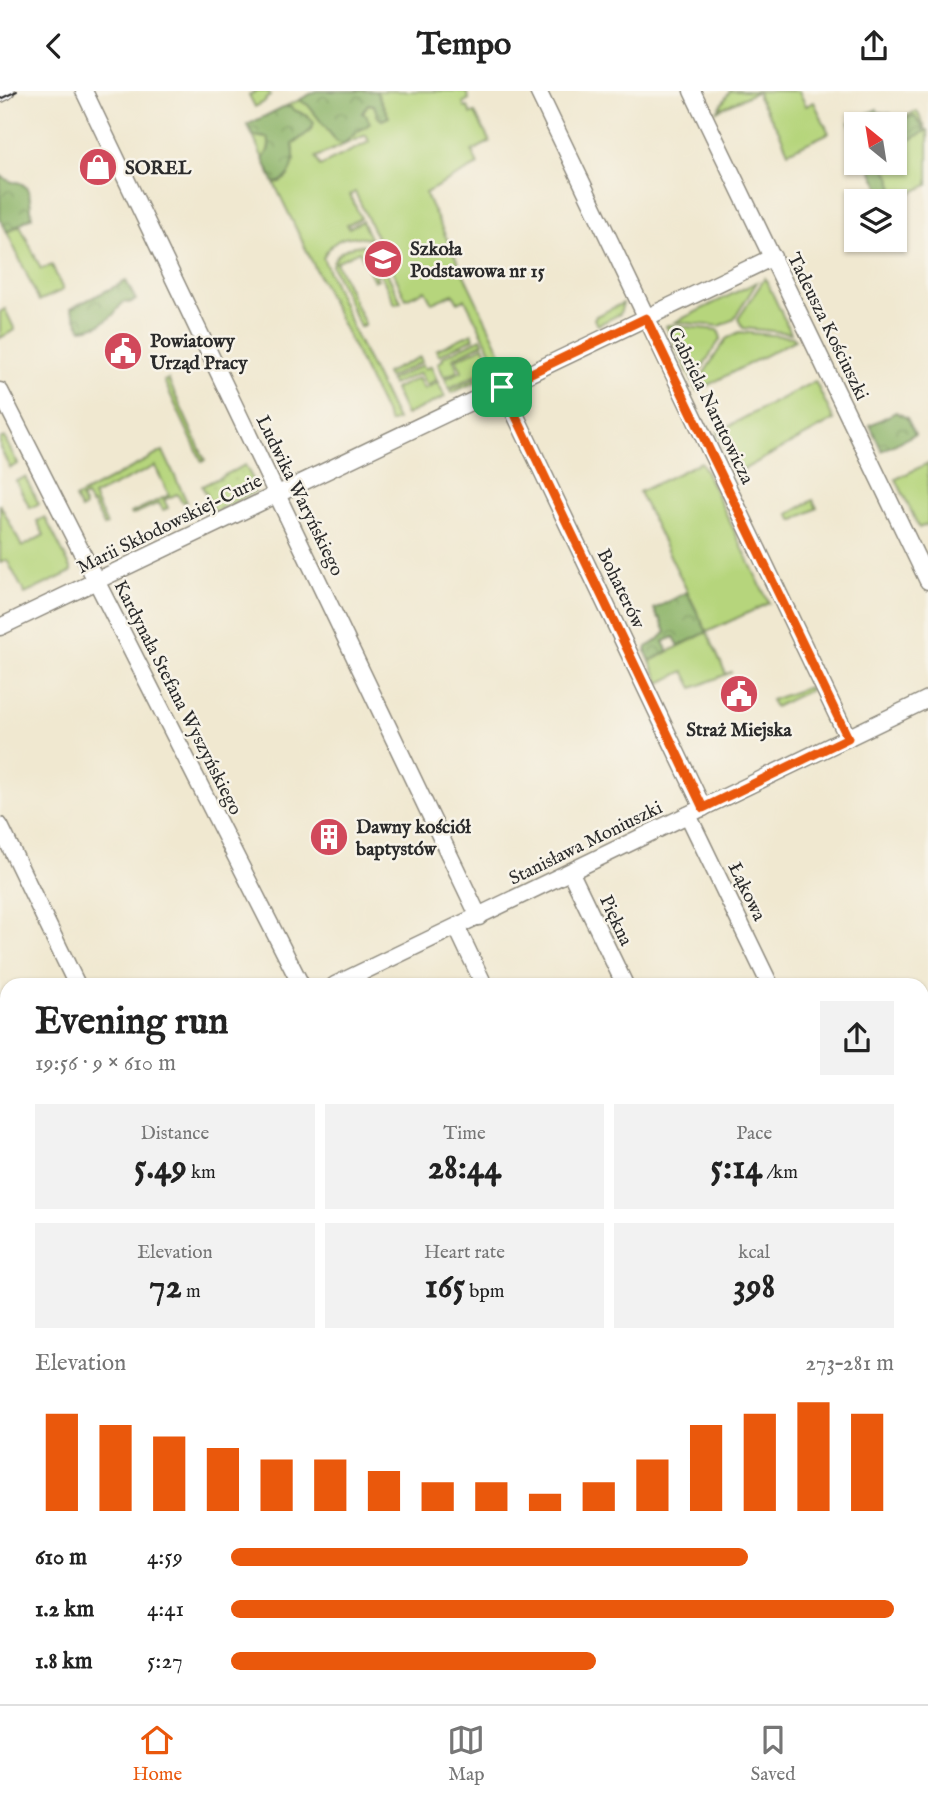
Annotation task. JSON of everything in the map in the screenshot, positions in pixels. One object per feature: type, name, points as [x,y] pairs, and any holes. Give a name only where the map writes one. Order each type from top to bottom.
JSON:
[{"type":"street","points":[[0,94],[5,91]]},
{"type":"street","name":"Ludwika Waryńskiego","points":[[84,91],[479,917]]},
{"type":"street","name":"Gabriela Narutowicza","points":[[537,91],[848,738]]},
{"type":"street","name":"Tadeusza Kościuszki","points":[[692,91],[928,581]]},
{"type":"street","name":"Marii Skłodowskiej-Curie","points":[[0,627],[773,257]]},
{"type":"street","name":"Bohaterów","points":[[502,387],[703,808]]},
{"type":"street","name":"Kardynała Stefana Wyszyńskiego","points":[[0,391],[297,978]]},
{"type":"street","name":"Stanisława Moniuszki","points":[[350,978],[928,699]]},
{"type":"street","name":"Łąkowa","points":[[688,815],[767,978]]},
{"type":"street","points":[[0,827],[74,978]]},
{"type":"street","name":"Piękna","points":[[571,873],[622,978]]},
{"type":"street","points":[[457,928],[481,978]]},
{"type":"green space","points":[[257,91],[268,91],[271,96],[255,107],[249,95]]},
{"type":"green space","points":[[316,91],[376,91],[389,117],[382,120],[378,117],[374,105],[368,104],[362,113],[370,123],[343,144],[337,142],[308,105],[299,100]]},
{"type":"green space","points":[[376,91],[466,91],[469,99],[463,103],[465,108],[468,107],[471,114],[475,113],[490,142],[472,151],[478,165],[425,193],[508,367],[452,393],[450,390],[497,368],[495,359],[465,299],[458,302],[453,294],[432,303],[425,290],[406,299],[355,192],[350,195],[361,218],[347,225],[349,228],[362,221],[371,240],[356,237],[342,239],[332,245],[323,258],[357,338],[397,420],[390,423],[274,183],[280,182],[294,150],[292,144],[301,138],[309,116],[284,107],[299,100],[308,105],[337,142],[357,132],[368,104],[374,105],[378,117],[382,120],[388,117]],"holes":[[[366,135],[369,142],[320,166],[316,157]]]},
{"type":"green space","points":[[730,91],[758,91],[718,110]]},
{"type":"green space","points":[[759,91],[799,91],[806,106],[814,102],[829,133],[788,152],[779,131],[758,97]]},
{"type":"green space","points":[[283,107],[290,107],[314,123],[310,131],[293,144],[294,157],[289,174],[274,183],[263,159],[268,149],[268,138],[253,136],[247,125]]},
{"type":"green space","points":[[917,111],[928,130],[928,185],[907,195],[907,189],[880,189],[874,175],[907,175],[907,115]]},
{"type":"green space","points":[[914,116],[926,131],[907,142],[907,118]]},
{"type":"green space","points":[[253,136],[268,138],[268,149],[263,159]]},
{"type":"green space","points":[[0,175],[25,186],[30,199],[32,217],[7,232],[0,219]]},
{"type":"green space","points":[[874,175],[890,175],[894,189],[880,189]]},
{"type":"green space","points":[[20,225],[41,269],[52,265],[63,290],[39,301],[7,232]]},
{"type":"green space","points":[[362,245],[378,254],[401,302],[395,304],[380,273],[375,276],[378,279],[374,281],[359,251],[336,262],[365,324],[360,327],[332,266],[343,251]]},
{"type":"green space","points":[[765,278],[791,333],[743,328],[738,319]]},
{"type":"green space","points":[[126,281],[136,300],[124,302],[103,323],[81,329],[71,308]]},
{"type":"green space","points":[[757,282],[734,319],[720,326],[675,322]]},
{"type":"green space","points":[[623,303],[620,314],[598,325],[594,319],[596,316]]},
{"type":"green space","points":[[5,309],[15,330],[0,338],[0,312]]},
{"type":"green space","points":[[666,326],[718,330],[721,338],[693,382]]},
{"type":"green space","points":[[739,332],[793,337],[795,340],[697,391],[695,387],[726,339]]},
{"type":"green space","points":[[472,333],[474,338],[439,355],[436,350]]},
{"type":"green space","points":[[481,338],[483,343],[453,358],[458,371],[444,377],[438,363],[443,360],[442,357]]},
{"type":"green space","points":[[484,346],[494,366],[449,388],[445,379],[462,371],[456,359]]},
{"type":"green space","points":[[420,357],[422,362],[388,378],[386,373]]},
{"type":"green space","points":[[423,365],[425,369],[431,366],[437,380],[426,385],[420,373],[392,385],[390,380]]},
{"type":"green space","points":[[418,378],[424,389],[438,382],[445,397],[406,415],[394,389]]},
{"type":"green space","points":[[168,379],[205,460],[202,462],[164,381]]},
{"type":"green space","points":[[815,381],[834,420],[737,473],[717,432]]},
{"type":"green space","points":[[896,412],[907,418],[915,434],[882,451],[870,425]]},
{"type":"green space","points":[[4,437],[18,464],[10,468],[0,448],[0,439]]},
{"type":"green space","points":[[163,451],[187,502],[182,502],[177,494],[164,500],[168,508],[163,510],[159,503],[132,515],[131,513],[169,495],[155,466],[93,496],[107,525],[104,526],[86,496],[81,498],[85,507],[81,510],[75,498]]},
{"type":"green space","points":[[701,462],[769,603],[707,632],[639,492]]},
{"type":"green space","points":[[928,463],[928,524],[919,528],[896,479]]},
{"type":"green space","points":[[245,465],[257,487],[255,492],[214,512],[202,486]]},
{"type":"green space","points":[[25,477],[39,504],[30,508],[16,481]]},
{"type":"green space","points":[[813,500],[817,508],[793,521],[789,514]]},
{"type":"green space","points":[[0,504],[22,547],[44,535],[37,521],[45,517],[71,572],[25,594],[7,560],[0,563]]},
{"type":"green space","points":[[687,592],[707,632],[679,646],[674,637],[663,642],[668,651],[650,661],[647,647],[666,632],[654,609]]},
{"type":"green space","points":[[707,632],[726,674],[732,672],[693,688],[684,671],[660,683],[650,661]]},
{"type":"green space","points":[[809,687],[810,690],[775,707],[771,700]]},
{"type":"tram line","points":[[0,99],[17,91]]},
{"type":"place","name":"SOREL","points":[[98,167]]},
{"type":"place","name":"Szkoła Podstawowa nr 15","points":[[383,259]]},
{"type":"place","name":"Powiatowy Urząd Pracy","points":[[123,351]]},
{"type":"place","name":"Straż Miejska","points":[[739,694]]},
{"type":"place","name":"Dawny kościół baptystów","points":[[329,837]]},
{"type":"route","points":[[646,318],[848,738],[703,808],[502,387],[646,318]]}]
